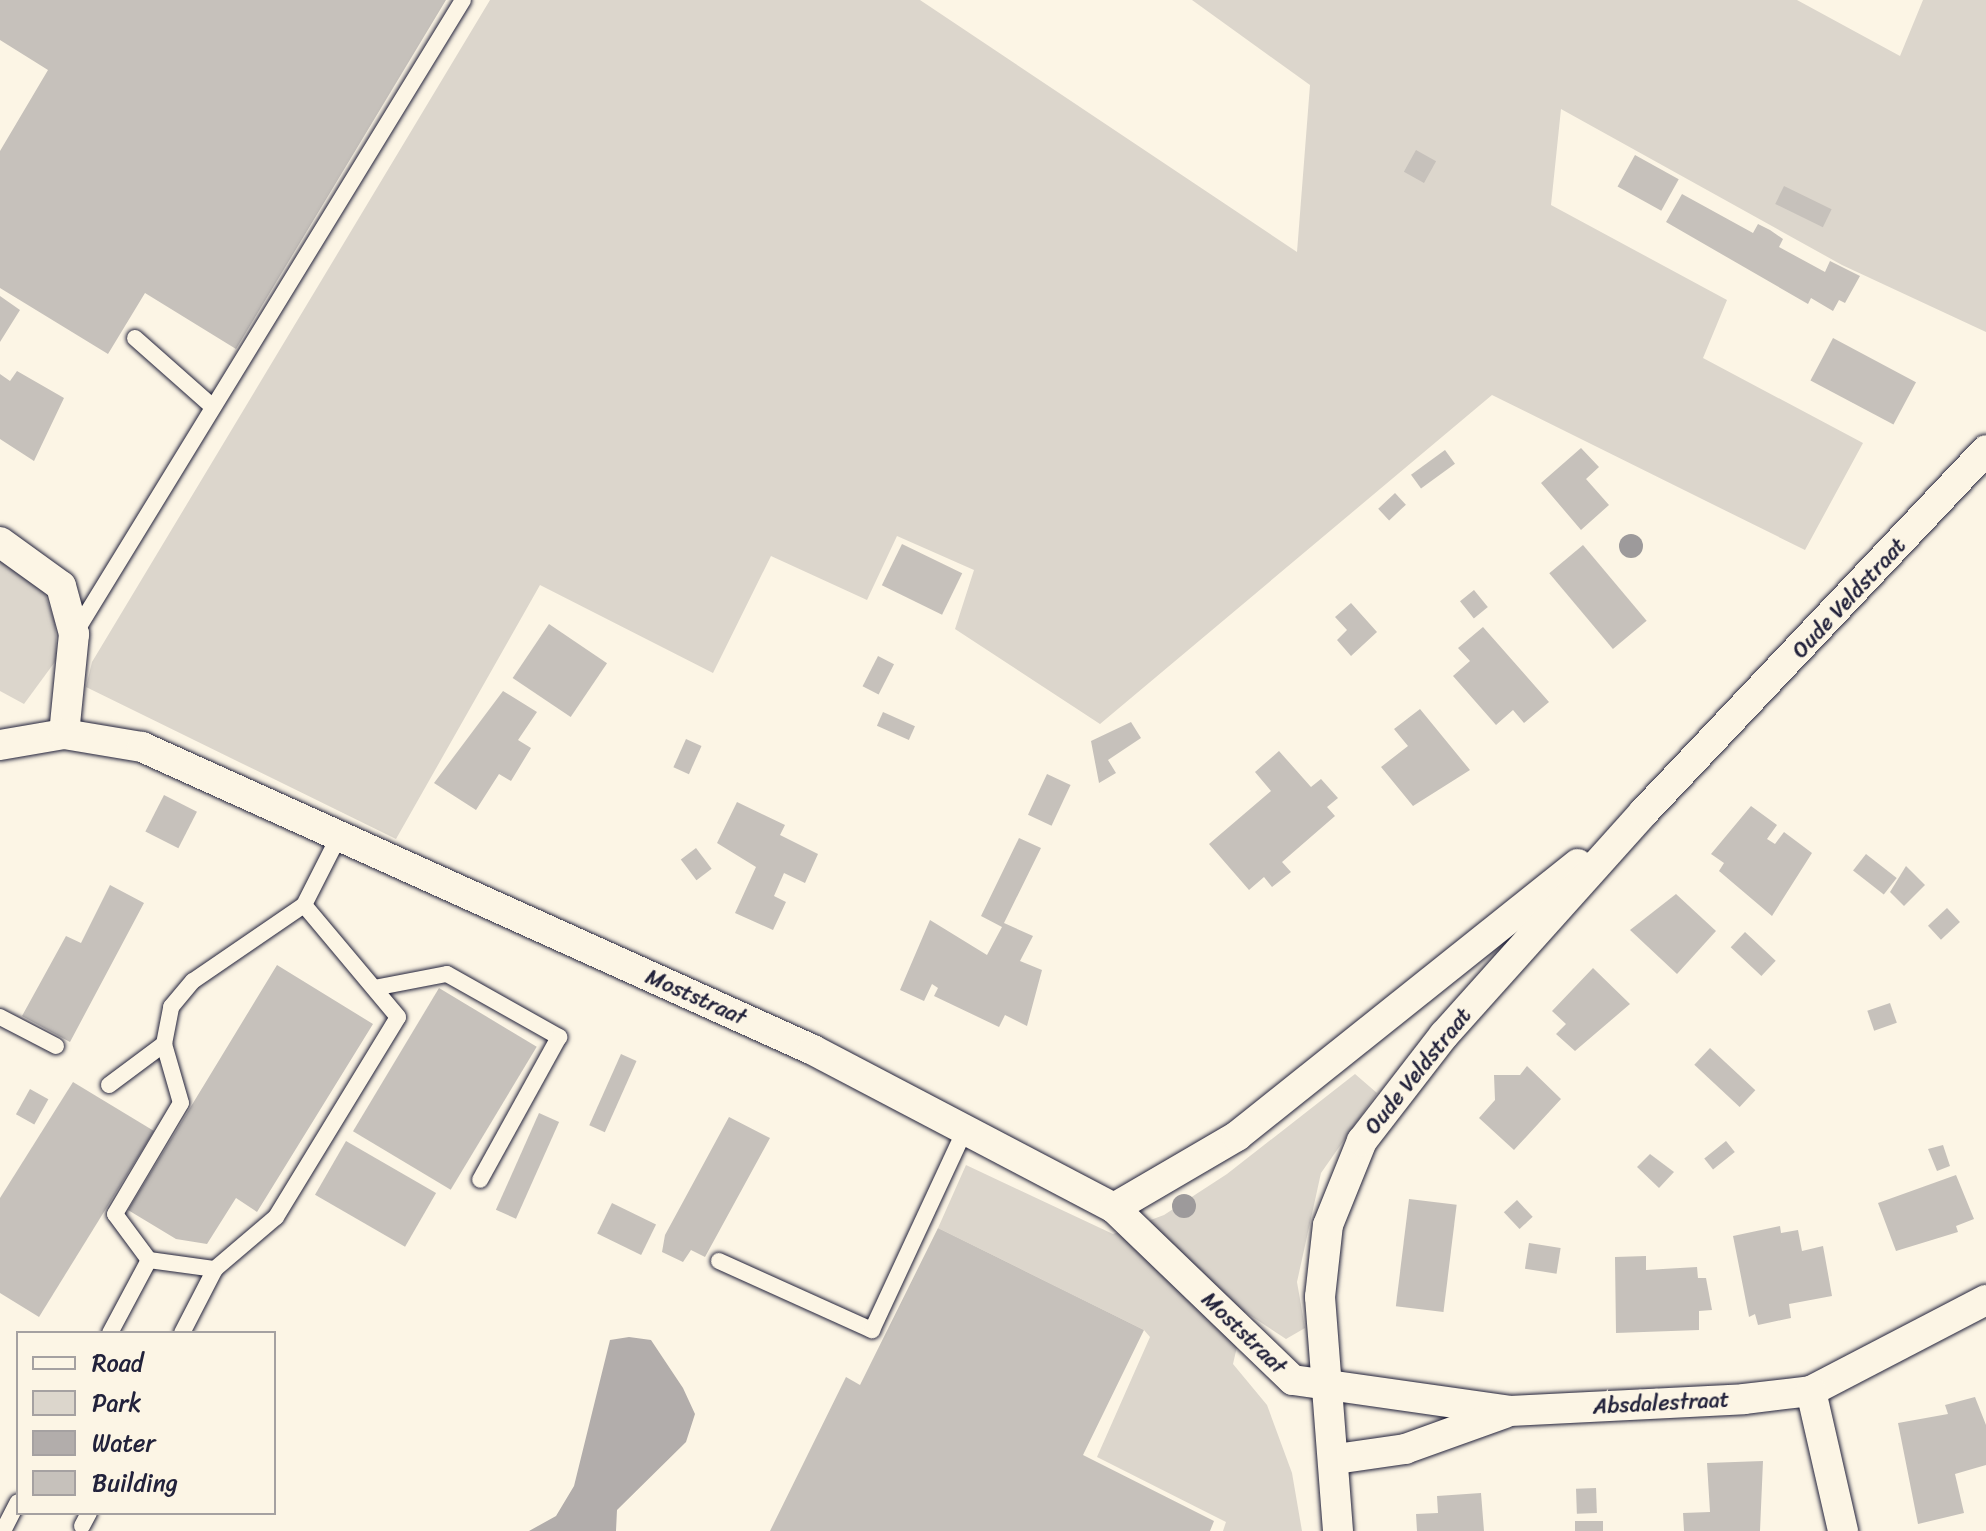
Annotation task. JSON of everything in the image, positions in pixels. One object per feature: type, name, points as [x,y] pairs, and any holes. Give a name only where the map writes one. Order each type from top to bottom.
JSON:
[{"type":"street","name":"Oude Veldstraat","points":[[1338,1531],[1336,1459],[1320,1297],[1328,1225],[1362,1141],[1444,1035],[1644,812],[1986,450]]},
{"type":"street","points":[[0,542],[61,586],[74,634],[64,734]]},
{"type":"street","name":"Moststraat","points":[[0,745],[64,734],[142,747],[813,1050],[1114,1208],[1293,1380],[1329,1385]]},
{"type":"street","name":"Oude Veldstraat","points":[[1114,1208],[1237,1136],[1644,812]]},
{"type":"street","name":"Absdalestraat","points":[[1329,1385],[1510,1411],[1811,1391],[1986,1300]]},
{"type":"street","points":[[1811,1391],[1843,1531]]},
{"type":"street","name":"Absdalestraat","points":[[1336,1459],[1405,1449],[1510,1411]]},
{"type":"lane","points":[[74,634],[463,0]]},
{"type":"lane","points":[[135,338],[213,407]]},
{"type":"lane","points":[[215,1269],[149,1260],[115,1214],[181,1103],[164,1044],[171,1007],[193,981],[304,905],[339,836]]},
{"type":"lane","points":[[183,1331],[215,1269],[276,1217],[398,1017],[304,905]]},
{"type":"lane","points":[[374,988],[447,974],[559,1037],[480,1180]]},
{"type":"lane","points":[[0,1017],[56,1046]]},
{"type":"lane","points":[[109,1085],[164,1044]]},
{"type":"lane","points":[[719,1261],[872,1330],[965,1130]]},
{"type":"lane","points":[[111,1331],[149,1260]]},
{"type":"lane","points":[[4,1529],[16,1506]]},
{"type":"green space","points":[[490,0],[920,0],[1297,252],[1310,85],[1192,0],[1797,0],[1900,56],[1923,0],[1986,0],[1986,332],[1842,265],[1561,109],[1551,205],[1727,300],[1703,358],[1863,443],[1805,550],[1492,395],[1100,724],[955,629],[974,570],[897,536],[867,600],[771,556],[713,673],[540,585],[396,839],[86,687],[92,662]]},
{"type":"green space","points":[[0,557],[42,586],[55,622],[57,659],[24,704],[0,691]]},
{"type":"green space","points":[[1355,1074],[1377,1093],[1321,1173],[1297,1282],[1305,1328],[1286,1339],[1245,1312],[1233,1364],[1267,1405],[1292,1473],[1302,1531],[1223,1531],[1226,1522],[1097,1457],[1150,1337],[1144,1330],[938,1228],[966,1165],[1113,1234],[1164,1215],[1227,1174]]},
{"type":"water","points":[[629,1337],[651,1340],[683,1388],[695,1414],[686,1442],[617,1510],[616,1531],[529,1531],[556,1516],[574,1486],[610,1340]]},
{"type":"building","points":[[0,0],[446,0],[236,349],[145,293],[108,354],[0,288],[0,151],[48,70],[0,40]]},
{"type":"building","points":[[1416,150],[1436,161],[1424,183],[1404,172]]},
{"type":"building","points":[[1635,155],[1679,179],[1661,211],[1618,186]]},
{"type":"building","points":[[1784,186],[1832,209],[1823,227],[1775,204]]},
{"type":"building","points":[[1682,194],[1753,233],[1758,224],[1770,230],[1783,239],[1779,247],[1825,272],[1830,261],[1860,276],[1845,303],[1839,300],[1833,311],[1811,298],[1808,304],[1666,222]]},
{"type":"building","points":[[0,296],[20,310],[0,342]]},
{"type":"building","points":[[1833,338],[1916,382],[1893,425],[1810,380]]},
{"type":"building","points":[[17,371],[64,398],[34,461],[0,439],[0,374],[10,381]]},
{"type":"building","points":[[1581,448],[1599,467],[1586,479],[1609,505],[1581,530],[1541,483]]},
{"type":"building","points":[[1445,450],[1455,464],[1421,488],[1411,475]]},
{"type":"building","points":[[1395,493],[1406,505],[1389,520],[1378,509]]},
{"type":"building","points":[[902,544],[962,573],[942,615],[882,585]]},
{"type":"building","points":[[1583,545],[1647,621],[1613,649],[1549,573]]},
{"type":"building","points":[[1474,590],[1488,607],[1474,618],[1460,601]]},
{"type":"building","points":[[1351,603],[1377,632],[1351,656],[1337,640],[1347,630],[1335,617]]},
{"type":"building","points":[[549,624],[607,663],[571,717],[513,678]]},
{"type":"building","points":[[1483,627],[1549,702],[1524,723],[1513,710],[1496,725],[1453,676],[1470,661],[1458,648]]},
{"type":"building","points":[[878,656],[894,664],[879,694],[863,686]]},
{"type":"building","points":[[503,691],[537,712],[518,740],[531,748],[511,781],[499,774],[476,810],[434,783]]},
{"type":"building","points":[[1420,709],[1470,770],[1413,806],[1381,767],[1408,746],[1394,729]]},
{"type":"building","points":[[883,712],[915,726],[909,740],[877,726]]},
{"type":"building","points":[[1131,722],[1141,738],[1108,760],[1116,773],[1099,783],[1091,741]]},
{"type":"building","points":[[686,739],[702,746],[689,774],[673,767]]},
{"type":"building","points":[[1279,751],[1311,787],[1321,779],[1338,798],[1327,807],[1335,816],[1282,862],[1291,872],[1272,887],[1264,877],[1249,890],[1209,844],[1271,791],[1255,772]]},
{"type":"building","points":[[1047,774],[1071,785],[1052,826],[1028,815]]},
{"type":"building","points":[[164,795],[197,812],[178,848],[145,832]]},
{"type":"building","points":[[737,802],[785,825],[780,835],[818,854],[805,883],[784,873],[774,896],[786,902],[773,930],[735,913],[756,867],[717,843]]},
{"type":"building","points":[[1751,806],[1777,825],[1767,839],[1775,844],[1784,832],[1812,853],[1772,916],[1719,871],[1724,863],[1711,854]]},
{"type":"building","points":[[1019,838],[1041,848],[1004,923],[1033,936],[1020,961],[1042,970],[1027,1026],[1005,1015],[999,1027],[934,996],[938,988],[932,984],[924,1001],[900,990],[930,920],[987,955],[1002,927],[981,916]]},
{"type":"building","points":[[696,848],[712,869],[696,880],[681,859]]},
{"type":"building","points":[[1866,854],[1897,878],[1884,895],[1853,871]]},
{"type":"building","points":[[1906,866],[1925,885],[1904,906],[1890,892]]},
{"type":"building","points":[[110,885],[144,903],[70,1042],[22,1016],[66,936],[81,943]]},
{"type":"building","points":[[1676,894],[1716,931],[1677,974],[1630,930]]},
{"type":"building","points":[[1947,908],[1960,922],[1941,940],[1928,926]]},
{"type":"building","points":[[1745,932],[1776,961],[1761,976],[1731,947]]},
{"type":"building","points":[[277,965],[373,1024],[257,1212],[236,1198],[207,1244],[176,1239],[128,1210]]},
{"type":"building","points":[[1593,968],[1630,1004],[1575,1051],[1556,1034],[1566,1024],[1552,1011]]},
{"type":"building","points":[[439,988],[537,1047],[451,1190],[353,1131]]},
{"type":"building","points":[[1890,1003],[1897,1023],[1874,1031],[1867,1011]]},
{"type":"building","points":[[1710,1048],[1755,1090],[1740,1107],[1694,1065]]},
{"type":"building","points":[[621,1054],[637,1061],[605,1132],[589,1125]]},
{"type":"building","points":[[1527,1066],[1561,1099],[1514,1150],[1479,1118],[1495,1100],[1494,1075],[1520,1075]]},
{"type":"building","points":[[73,1082],[154,1131],[39,1317],[0,1293],[0,1198]]},
{"type":"building","points":[[30,1089],[48,1099],[34,1125],[16,1114]]},
{"type":"building","points":[[539,1113],[559,1122],[516,1219],[496,1210]]},
{"type":"building","points":[[729,1117],[770,1138],[705,1257],[691,1250],[683,1262],[662,1252],[665,1235]]},
{"type":"building","points":[[346,1141],[436,1193],[405,1247],[315,1195]]},
{"type":"building","points":[[1726,1141],[1735,1152],[1713,1170],[1704,1159]]},
{"type":"building","points":[[1943,1145],[1950,1166],[1937,1171],[1928,1149]]},
{"type":"building","points":[[1650,1154],[1674,1172],[1659,1188],[1637,1167]]},
{"type":"building","points":[[1956,1175],[1974,1219],[1956,1226],[1958,1232],[1896,1251],[1878,1203]]},
{"type":"building","points":[[1409,1199],[1457,1205],[1443,1312],[1396,1306]]},
{"type":"building","points":[[1517,1200],[1533,1217],[1520,1229],[1504,1212]]},
{"type":"building","points":[[612,1203],[656,1224],[641,1255],[597,1234]]},
{"type":"building","points":[[1780,1226],[1781,1233],[1798,1230],[1802,1251],[1823,1246],[1832,1296],[1789,1304],[1791,1318],[1758,1325],[1755,1314],[1749,1317],[1733,1236]]},
{"type":"building","points":[[938,1228],[1144,1330],[1083,1455],[1214,1521],[1210,1531],[770,1531],[846,1377],[860,1385]]},
{"type":"building","points":[[1529,1243],[1561,1248],[1557,1274],[1525,1269]]},
{"type":"building","points":[[1646,1256],[1646,1270],[1697,1267],[1698,1278],[1706,1278],[1712,1310],[1699,1311],[1699,1330],[1616,1333],[1615,1257]]},
{"type":"building","points":[[1975,1397],[1986,1425],[1986,1465],[1955,1474],[1964,1513],[1918,1524],[1898,1423],[1948,1414],[1945,1405]]},
{"type":"building","points":[[1763,1461],[1760,1531],[1684,1531],[1683,1513],[1710,1512],[1707,1463]]},
{"type":"building","points":[[1596,1488],[1597,1513],[1577,1514],[1576,1489]]},
{"type":"building","points":[[1481,1493],[1484,1531],[1417,1531],[1416,1514],[1438,1513],[1437,1496]]},
{"type":"building","points":[[1575,1521],[1603,1521],[1603,1531],[1575,1531]]}]
